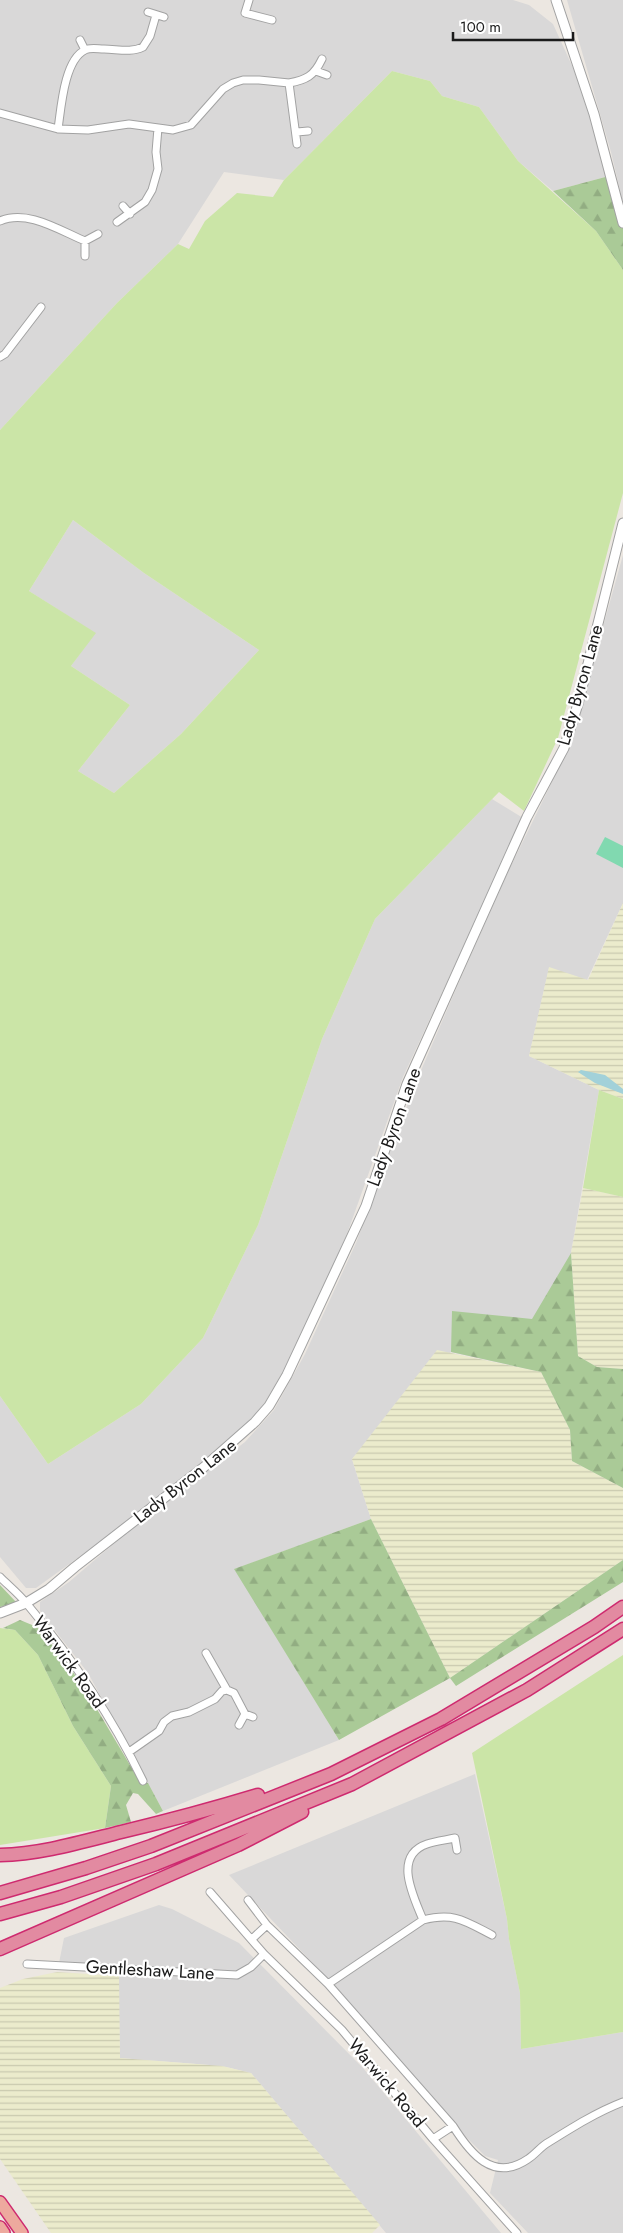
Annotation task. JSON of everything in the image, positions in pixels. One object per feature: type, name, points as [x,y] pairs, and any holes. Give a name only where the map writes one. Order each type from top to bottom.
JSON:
[{"type":"highway","points":[[0,1893],[86,1868],[151,1846],[331,1774],[410,1736],[594,1627],[623,1607]]},
{"type":"highway","points":[[0,1914],[61,1897],[156,1864],[352,1784],[506,1702],[623,1629]]},
{"type":"highway","points":[[0,1855],[72,1844],[210,1810],[278,1789],[410,1736]]},
{"type":"highway","points":[[0,1949],[238,1845],[289,1820],[327,1795]]},
{"type":"highway","points":[[0,2202],[22,2233]]},
{"type":"highway","points":[[0,2227],[4,2233]]},
{"type":"street","points":[[249,0],[246,13],[272,20]]},
{"type":"street","points":[[556,0],[594,114],[623,223]]},
{"type":"street","points":[[148,12],[164,17]]},
{"type":"street","points":[[58,129],[65,85],[71,67],[77,57],[84,50],[138,49],[148,42],[156,15]]},
{"type":"street","points":[[80,40],[84,50]]},
{"type":"street","points":[[0,113],[58,129],[88,130],[129,124],[173,130],[191,124],[223,89],[233,83],[243,80],[289,83],[302,81],[316,71],[322,60]]},
{"type":"street","points":[[316,71],[327,75]]},
{"type":"street","points":[[289,83],[297,132],[297,144]]},
{"type":"street","points":[[117,222],[145,202],[152,190],[158,169],[156,152],[158,128]]},
{"type":"street","points":[[297,132],[308,131]]},
{"type":"street","points":[[123,206],[130,214]]},
{"type":"street","points":[[0,221],[19,216],[85,241],[98,234]]},
{"type":"street","points":[[85,241],[85,256]]},
{"type":"street","points":[[0,356],[5,354],[41,307]]},
{"type":"street","name":"Lady Byron Lane","points":[[0,1613],[26,1603],[48,1590],[74,1567],[183,1484],[238,1439],[269,1406],[287,1375],[366,1206],[407,1084],[527,817],[564,748],[578,704],[623,523]]},
{"type":"street","name":"Warwick Road","points":[[0,1577],[26,1603],[84,1676],[129,1752],[143,1781]]},
{"type":"street","points":[[206,1653],[227,1690]]},
{"type":"street","points":[[129,1752],[159,1731],[164,1722],[172,1716],[189,1712],[215,1699],[222,1691],[234,1692],[245,1714],[253,1717]]},
{"type":"street","points":[[240,1725],[245,1714]]},
{"type":"street","points":[[423,1920],[408,1879],[407,1866],[414,1853],[426,1844],[455,1838],[457,1850]]},
{"type":"street","name":"Warwick Road","points":[[210,1892],[264,1954],[342,2030],[434,2140],[517,2233]]},
{"type":"street","name":"Warwick Road","points":[[248,1900],[267,1925],[328,1984],[453,2126],[474,2155],[486,2164],[502,2167],[517,2165],[528,2159],[547,2143],[607,2108],[623,2102]]},
{"type":"street","points":[[328,1984],[423,1920],[450,1916],[460,1918],[492,1935]]},
{"type":"street","points":[[252,1939],[267,1925]]},
{"type":"street","name":"Gentleshaw Lane","points":[[28,1964],[237,1975],[251,1967],[264,1954]]},
{"type":"street","points":[[434,2140],[453,2126]]},
{"type":"shaded area","points":[[0,0],[513,0],[529,5],[553,24],[584,92],[609,176],[553,191],[518,161],[479,107],[442,96],[430,81],[392,71],[284,180],[224,172],[178,244],[117,303],[0,430]]},
{"type":"shaded area","points":[[567,0],[623,0],[623,203],[611,152]]},
{"type":"shaded area","points":[[73,520],[144,573],[259,650],[181,734],[114,793],[78,771],[130,705],[71,666],[95,633],[29,591]]},
{"type":"shaded area","points":[[623,555],[623,903],[587,980],[549,968],[529,1056],[599,1090],[571,1253],[541,1372],[451,1352],[352,1459],[371,1519],[235,1569],[339,1740],[163,1811],[88,1673],[40,1611],[40,1602],[69,1582],[132,1528],[245,1442],[274,1410],[305,1354],[356,1243],[416,1082],[508,872],[570,745]]},
{"type":"shaded area","points":[[492,799],[523,818],[403,1077],[347,1234],[298,1346],[261,1409],[225,1446],[129,1521],[36,1588],[26,1588],[0,1557],[0,1396],[48,1464],[141,1404],[203,1338],[258,1225],[322,1039],[375,919]]},
{"type":"shaded area","points":[[475,1774],[507,1919],[520,1993],[521,2049],[623,2032],[623,2233],[528,2233],[490,2193],[498,2160],[485,2156],[464,2135],[341,1993],[229,1875]]},
{"type":"shaded area","points":[[159,1905],[172,1909],[239,1943],[363,2068],[501,2233],[386,2233],[251,2073],[222,2066],[120,2058],[118,1965],[59,1963],[64,1938]]},
{"type":"green space","points":[[392,71],[430,81],[442,96],[479,107],[518,161],[596,231],[623,270],[623,493],[558,738],[524,811],[499,792],[375,919],[322,1039],[258,1225],[203,1338],[141,1404],[48,1464],[0,1396],[0,430],[117,303],[178,244],[189,249],[205,221],[237,193],[273,197],[284,180]],"holes":[[[73,520],[144,573],[259,650],[181,734],[114,793],[78,771],[130,705],[71,666],[96,633],[29,591]]]},
{"type":"green space","points":[[609,176],[616,208],[623,228],[623,270],[596,231],[553,191]]},
{"type":"green space","points":[[605,837],[623,846],[623,868],[596,854]]},
{"type":"green space","points":[[623,903],[623,1099],[599,1090],[529,1056],[549,967],[588,980]]},
{"type":"green space","points":[[599,1090],[623,1099],[623,1197],[583,1188]]},
{"type":"green space","points":[[583,1188],[623,1197],[623,1369],[597,1367],[578,1356],[571,1253]]},
{"type":"green space","points":[[571,1253],[578,1356],[597,1367],[623,1369],[623,1488],[572,1461],[570,1430],[541,1372],[451,1352],[452,1311],[532,1319]]},
{"type":"green space","points":[[437,1350],[541,1372],[570,1430],[572,1461],[623,1488],[623,1560],[450,1678],[371,1519],[352,1459]]},
{"type":"green space","points":[[371,1519],[450,1678],[339,1740],[234,1569]]},
{"type":"green space","points":[[623,1560],[623,1582],[456,1686],[450,1678]]},
{"type":"green space","points":[[0,1585],[16,1602],[0,1607]]},
{"type":"green space","points":[[20,1620],[37,1627],[64,1659],[88,1694],[140,1782],[148,1783],[163,1811],[156,1814],[138,1794],[133,1793],[126,1805],[131,1822],[105,1828],[111,1786],[73,1726],[38,1655],[15,1630],[3,1628]]},
{"type":"green space","points":[[0,1628],[15,1630],[38,1655],[73,1726],[111,1786],[105,1828],[0,1845]]},
{"type":"green space","points":[[623,1655],[623,2032],[521,2049],[520,1993],[507,1919],[472,1753]]},
{"type":"green space","points":[[57,1972],[119,1976],[120,2058],[222,2066],[251,2073],[380,2225],[372,2233],[51,2233],[0,2159],[0,1988],[23,1979]]},
{"type":"water","points":[[581,1070],[605,1075],[623,1089],[623,1094],[595,1083],[578,1072]]}]
